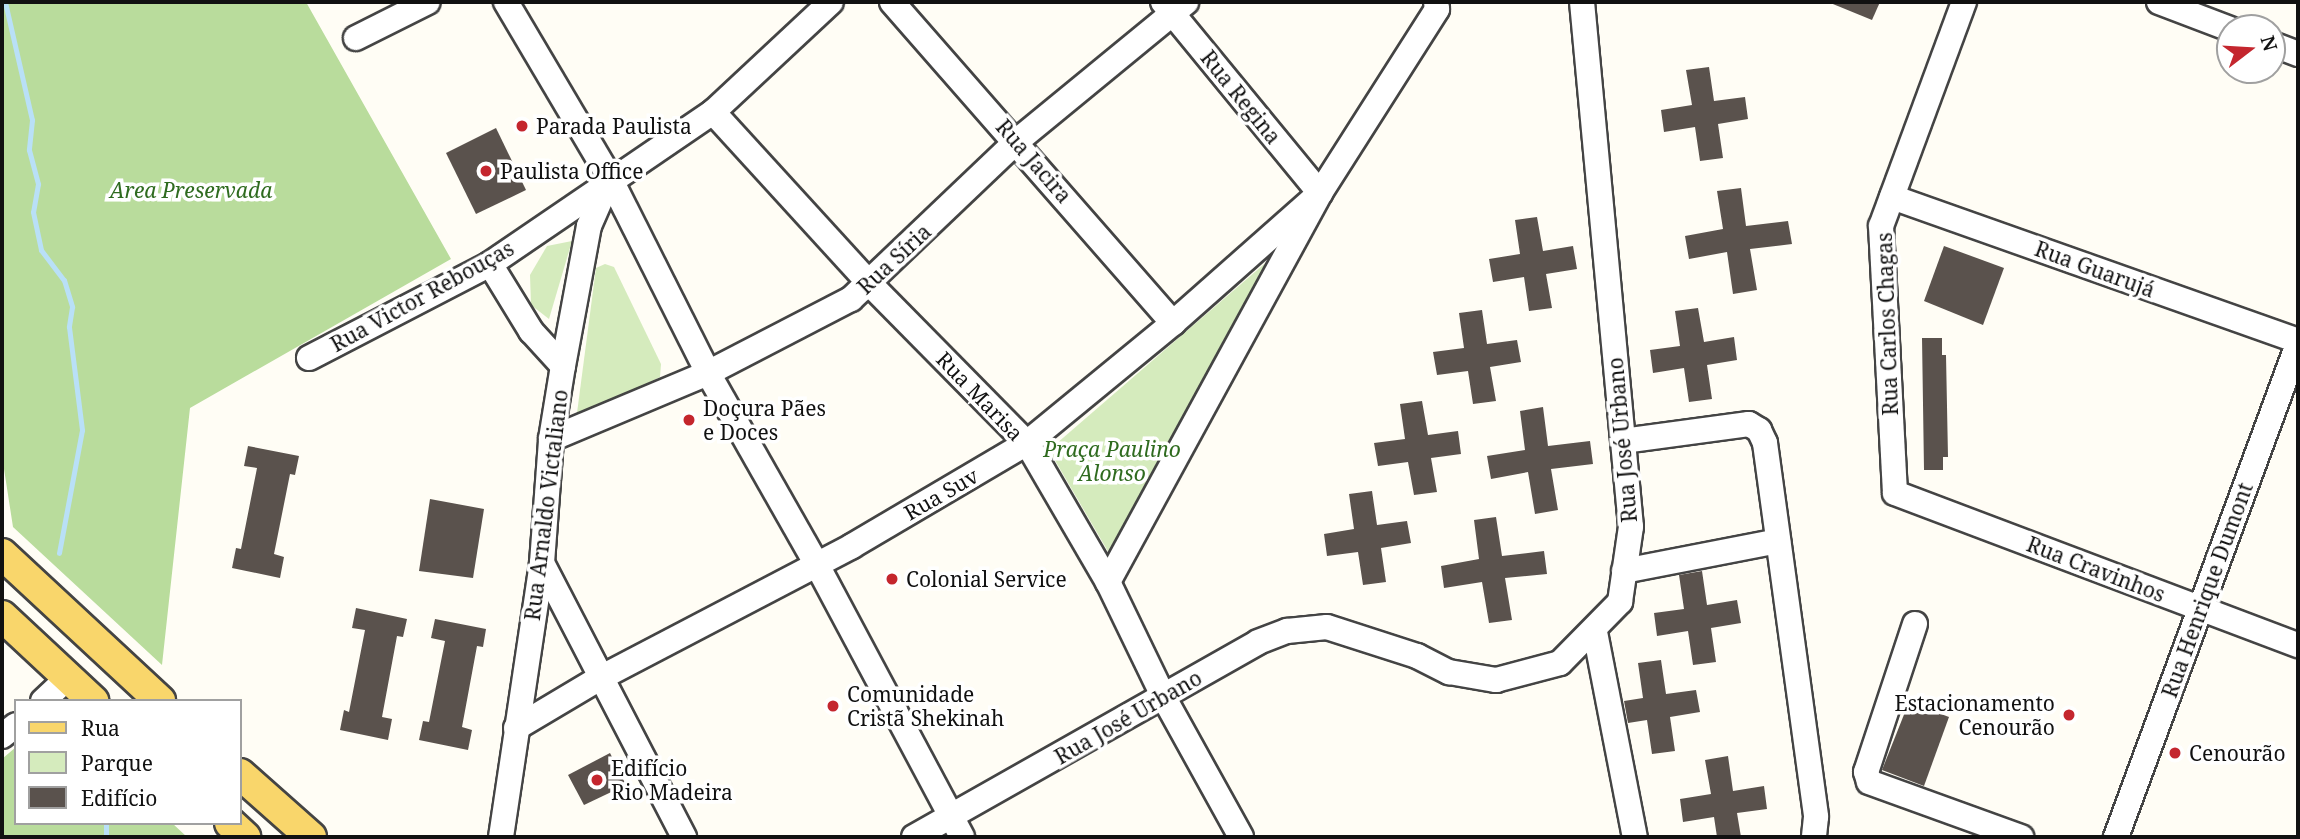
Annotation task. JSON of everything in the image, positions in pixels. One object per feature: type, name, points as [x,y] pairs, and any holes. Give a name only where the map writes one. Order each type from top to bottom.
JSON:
[{"type":"main road","points":[[2,554],[158,699]]},
{"type":"main road","points":[[2,616],[91,699]]},
{"type":"main road","points":[[242,776],[311,837]]},
{"type":"main road","points":[[232,825],[245,837]]},
{"type":"street","points":[[356,38],[428,2]]},
{"type":"street","points":[[506,2],[610,178],[708,373],[817,565],[956,828]]},
{"type":"street","name":"Rua Victor Rebouças","points":[[309,358],[490,264],[610,178],[713,112],[831,2]]},
{"type":"street","name":"Rua Jacira","points":[[891,2],[1017,141],[1173,323]]},
{"type":"street","name":"Rua José Urbano","points":[[914,837],[956,828],[1163,696],[1287,631],[1327,627],[1417,656],[1449,671],[1496,680],[1560,663],[1595,632],[1620,602],[1631,527],[1582,2]]},
{"type":"street","name":"Rua Carlos Chagas","points":[[1895,493],[1881,226],[1964,2]]},
{"type":"street","points":[[2159,2],[2216,24]]},
{"type":"street","points":[[1108,582],[1320,193],[1434,4]]},
{"type":"street","name":"Rua Síria","points":[[551,439],[708,373],[851,299],[870,284],[1017,141],[1174,5]]},
{"type":"street","name":"Rua Regina","points":[[1174,5],[1320,193]]},
{"type":"street","name":"Rua Marisa","points":[[713,112],[870,284],[1027,443],[1108,582],[1163,696],[1241,837]]},
{"type":"street","name":"Rua Arnaldo Victaliano","points":[[501,837],[542,563],[551,439],[563,366],[589,226],[610,178]]},
{"type":"street","name":"Rua Suv","points":[[516,728],[600,678],[817,565],[1027,443],[1173,323],[1320,193]]},
{"type":"street","name":"Rua Guarujá","points":[[1892,197],[2298,343]]},
{"type":"street","points":[[490,264],[531,331],[563,366]]},
{"type":"street","name":"Rua Henrique Dumont","points":[[2116,837],[2298,343]]},
{"type":"street","points":[[1623,441],[1749,424],[1759,430],[1765,443],[1816,817],[1814,837]]},
{"type":"street","name":"Rua Cravinhos","points":[[1895,493],[2298,645]]},
{"type":"street","points":[[1624,571],[1778,541]]},
{"type":"street","points":[[542,563],[684,837]]},
{"type":"street","points":[[1915,624],[1866,772],[1869,782],[2021,837]]},
{"type":"street","points":[[1595,632],[1635,837]]},
{"type":"street","points":[[45,699],[68,678]]},
{"type":"green space","name":"Area Preservada","points":[[2,2],[306,2],[451,259],[190,408],[162,665],[13,527],[2,456]]},
{"type":"green space","points":[[572,241],[549,319],[531,305],[530,275],[547,246]]},
{"type":"green space","name":"Praça Paulino Alonso","points":[[1284,247],[1113,560],[1049,450]]},
{"type":"green space","points":[[605,264],[614,267],[661,364],[660,377],[582,417],[577,413],[596,268]]},
{"type":"green space","points":[[14,749],[14,825],[174,825],[187,837],[2,837],[2,759]]},
{"type":"building","points":[[1828,2],[1880,2],[1872,20]]},
{"type":"building","points":[[1709,67],[1714,101],[1745,97],[1748,119],[1718,124],[1723,158],[1700,161],[1695,127],[1664,132],[1661,110],[1692,105],[1686,70]]},
{"type":"building","name":"Paulista Office","points":[[496,128],[526,190],[476,214],[446,153]]},
{"type":"building","points":[[1741,188],[1746,226],[1788,221],[1792,244],[1750,249],[1757,290],[1733,294],[1727,252],[1689,259],[1685,236],[1723,229],[1717,191]]},
{"type":"building","points":[[1537,217],[1543,251],[1573,246],[1577,269],[1546,274],[1552,308],[1529,311],[1524,277],[1493,282],[1489,259],[1520,254],[1515,220]]},
{"type":"building","points":[[1944,246],[2004,268],[1983,325],[1924,301]]},
{"type":"building","points":[[1698,308],[1704,342],[1734,337],[1737,360],[1707,365],[1712,399],[1689,402],[1684,368],[1653,373],[1650,350],[1680,346],[1675,311]]},
{"type":"building","points":[[1482,310],[1487,344],[1517,340],[1521,362],[1490,367],[1496,401],[1473,404],[1468,371],[1437,375],[1433,352],[1464,348],[1459,313]]},
{"type":"building","points":[[1922,338],[1942,338],[1942,355],[1946,355],[1948,457],[1943,457],[1943,470],[1924,470]]},
{"type":"building","points":[[1422,401],[1428,435],[1458,431],[1461,454],[1431,458],[1437,492],[1414,495],[1408,462],[1378,466],[1374,443],[1405,439],[1400,404]]},
{"type":"building","points":[[1543,407],[1548,446],[1590,441],[1593,464],[1551,469],[1558,510],[1535,514],[1528,472],[1491,479],[1487,456],[1525,450],[1520,411]]},
{"type":"building","points":[[248,446],[299,456],[295,475],[290,474],[274,554],[284,557],[280,578],[232,568],[236,548],[241,549],[257,468],[244,466]]},
{"type":"building","points":[[1372,491],[1377,525],[1407,521],[1411,543],[1381,548],[1386,582],[1363,585],[1358,552],[1327,556],[1324,534],[1354,529],[1349,494]]},
{"type":"building","points":[[430,499],[484,509],[473,578],[419,571]]},
{"type":"building","points":[[1496,517],[1502,556],[1544,551],[1547,574],[1505,578],[1512,620],[1489,623],[1482,582],[1444,588],[1441,566],[1479,559],[1474,520]]},
{"type":"building","points":[[1702,571],[1707,605],[1737,600],[1741,623],[1711,628],[1716,662],[1693,665],[1688,631],[1657,636],[1654,613],[1684,609],[1679,575]]},
{"type":"building","points":[[356,608],[407,619],[403,637],[397,636],[382,717],[392,719],[388,740],[340,730],[344,710],[349,712],[365,630],[352,628]]},
{"type":"building","points":[[435,619],[486,629],[483,647],[477,646],[462,727],[472,730],[468,750],[419,740],[423,721],[429,722],[445,641],[431,638]]},
{"type":"building","points":[[1661,660],[1666,694],[1696,690],[1700,712],[1670,717],[1675,751],[1652,754],[1647,720],[1628,723],[1624,701],[1643,698],[1638,663]]},
{"type":"building","points":[[1909,702],[1949,717],[1924,786],[1882,770]]},
{"type":"building","name":"Edifício Rio Madeira","points":[[610,753],[626,785],[584,805],[568,775]]},
{"type":"building","points":[[1728,756],[1733,791],[1764,786],[1767,809],[1737,813],[1741,837],[1717,837],[1714,817],[1683,822],[1680,799],[1711,794],[1705,760]]},
{"type":"waterway","points":[[5,2],[32,120],[29,150],[38,184],[33,212],[41,250],[64,280],[72,307],[69,327],[82,430],[59,553]]},
{"type":"waterway","points":[[106,825],[106,837]]},
{"type":"place","name":"Parada Paulista","points":[[522,126]]},
{"type":"place","name":"Paulista Office","points":[[486,171]]},
{"type":"place","name":"Doçura Pães e Doces","points":[[689,420]]},
{"type":"place","name":"Colonial Service","points":[[892,579]]},
{"type":"place","name":"Comunidade Cristã Shekinah","points":[[833,706]]},
{"type":"place","name":"Estacionamento Cenourão","points":[[2069,715]]},
{"type":"place","name":"Cenourão","points":[[2175,753]]},
{"type":"place","name":"Edifício Rio Madeira","points":[[597,780]]}]
